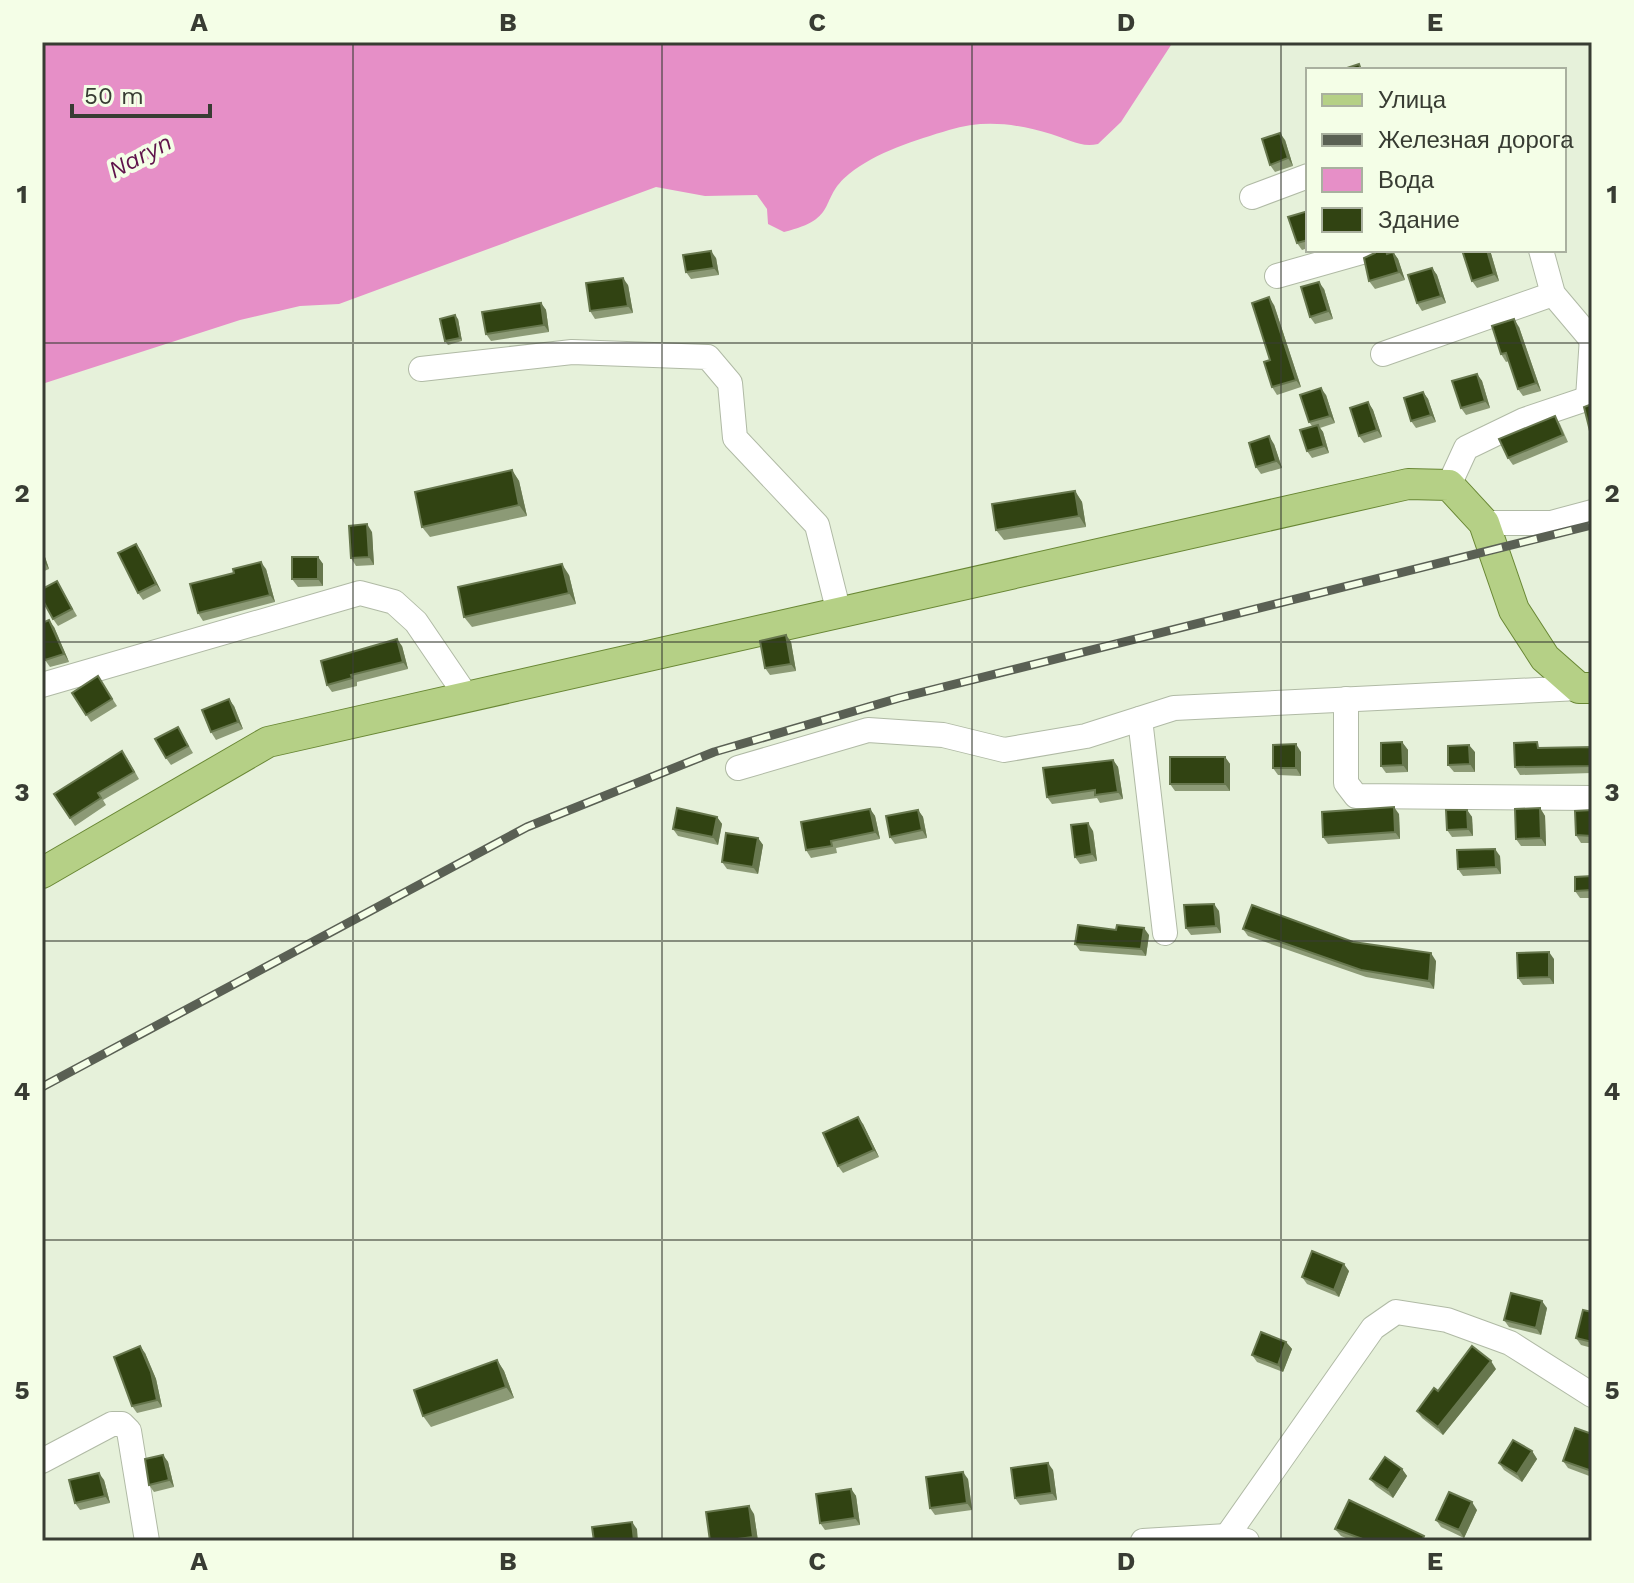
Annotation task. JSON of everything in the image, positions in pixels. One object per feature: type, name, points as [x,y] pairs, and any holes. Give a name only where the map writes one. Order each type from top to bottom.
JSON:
[{"type":"main road","points":[[42,873],[268,742],[1408,484],[1449,485],[1484,523],[1514,610],[1545,658],[1586,688]]},
{"type":"street","points":[[1252,197],[1306,177]]},
{"type":"street","points":[[1277,276],[1362,252]]},
{"type":"street","points":[[1449,485],[1466,448],[1524,420],[1590,398],[1591,338],[1553,294],[1542,252]]},
{"type":"street","points":[[1383,354],[1553,294]]},
{"type":"street","points":[[421,369],[572,352],[708,357],[730,383],[735,438],[817,525],[839,613]]},
{"type":"street","points":[[1484,523],[1551,523],[1592,512]]},
{"type":"street","points":[[42,685],[360,593],[394,602],[416,622],[467,697]]},
{"type":"street","points":[[738,768],[868,730],[943,735],[1004,750],[1086,736],[1174,708],[1586,688]]},
{"type":"street","points":[[1346,699],[1346,783],[1356,796],[1592,798]]},
{"type":"street","points":[[1140,719],[1165,933]]},
{"type":"street","points":[[1143,1541],[1237,1538],[1373,1328],[1396,1312],[1447,1320],[1510,1343],[1592,1395]]},
{"type":"street","points":[[42,1461],[112,1424],[122,1424],[129,1431],[147,1541]]},
{"type":"water","name":"Naryn","points":[[42,42],[1173,42],[1121,122],[1098,144],[1080,144],[1013,125],[975,125],[949,130],[871,159],[839,183],[826,208],[814,221],[784,232],[768,224],[767,209],[757,195],[705,196],[656,187],[339,304],[300,306],[240,320],[42,384]]},
{"type":"building","points":[[1280,133],[1288,158],[1270,165],[1262,139]]},
{"type":"building","points":[[1306,212],[1306,241],[1297,243],[1288,217]]},
{"type":"building","points":[[711,251],[714,268],[686,272],[683,255]]},
{"type":"building","points":[[1393,252],[1399,272],[1369,281],[1364,258],[1375,253]]},
{"type":"building","points":[[1463,252],[1488,252],[1494,274],[1472,281]]},
{"type":"building","points":[[1432,268],[1441,296],[1417,303],[1408,275]]},
{"type":"building","points":[[623,278],[628,306],[590,311],[586,283]]},
{"type":"building","points":[[1319,282],[1328,311],[1310,317],[1301,287]]},
{"type":"building","points":[[1269,297],[1296,380],[1272,387],[1264,362],[1270,360],[1252,303]]},
{"type":"building","points":[[541,303],[544,325],[486,334],[482,312]]},
{"type":"building","points":[[455,315],[460,338],[445,341],[440,319]]},
{"type":"building","points":[[1514,319],[1536,383],[1518,389],[1506,353],[1501,354],[1492,326]]},
{"type":"building","points":[[1477,374],[1485,401],[1461,408],[1452,381]]},
{"type":"building","points":[[1321,388],[1330,416],[1309,422],[1300,395]]},
{"type":"building","points":[[1423,392],[1431,415],[1411,421],[1404,398]]},
{"type":"building","points":[[1368,402],[1377,430],[1359,436],[1350,408]]},
{"type":"building","points":[[1592,404],[1592,430],[1590,431],[1584,407]]},
{"type":"building","points":[[1555,416],[1563,435],[1508,458],[1499,439]]},
{"type":"building","points":[[1318,425],[1324,446],[1307,451],[1300,430]]},
{"type":"building","points":[[1269,436],[1276,461],[1256,467],[1249,443]]},
{"type":"building","points":[[512,470],[519,505],[422,527],[415,492]]},
{"type":"building","points":[[1075,491],[1079,516],[996,530],[992,504]]},
{"type":"building","points":[[367,524],[369,557],[351,558],[349,526]]},
{"type":"building","points":[[136,544],[156,584],[138,593],[118,553]]},
{"type":"building","points":[[292,557],[318,557],[318,579],[292,579]]},
{"type":"building","points":[[261,562],[270,595],[198,613],[190,584],[234,573],[233,569]]},
{"type":"building","points":[[562,564],[569,593],[464,617],[458,587]]},
{"type":"building","points":[[57,581],[72,609],[53,619],[42,599],[42,589]]},
{"type":"building","points":[[49,620],[64,654],[45,660],[42,623]]},
{"type":"building","points":[[786,635],[791,664],[765,668],[760,641]]},
{"type":"building","points":[[397,639],[403,662],[351,675],[352,678],[327,685],[321,661]]},
{"type":"building","points":[[98,676],[112,699],[86,715],[72,693]]},
{"type":"building","points":[[229,699],[238,722],[211,732],[202,710]]},
{"type":"building","points":[[178,727],[188,746],[166,758],[155,739]]},
{"type":"building","points":[[1402,742],[1403,765],[1381,766],[1381,743]]},
{"type":"building","points":[[1537,742],[1538,748],[1592,747],[1592,766],[1515,767],[1514,743]]},
{"type":"building","points":[[1296,744],[1296,768],[1273,768],[1273,745]]},
{"type":"building","points":[[1469,745],[1470,764],[1448,765],[1448,746]]},
{"type":"building","points":[[122,751],[134,772],[98,793],[101,798],[70,818],[54,794]]},
{"type":"building","points":[[1170,757],[1225,757],[1225,784],[1170,784]]},
{"type":"building","points":[[1113,760],[1118,792],[1095,795],[1095,790],[1047,797],[1043,768]]},
{"type":"building","points":[[1394,807],[1395,832],[1323,837],[1322,812]]},
{"type":"building","points":[[677,808],[717,817],[713,837],[673,829]]},
{"type":"building","points":[[1540,808],[1541,838],[1516,839],[1515,809]]},
{"type":"building","points":[[870,809],[875,832],[831,841],[832,846],[806,850],[801,822]]},
{"type":"building","points":[[918,810],[922,830],[890,837],[886,816]]},
{"type":"building","points":[[1446,810],[1467,810],[1468,829],[1447,830]]},
{"type":"building","points":[[1592,810],[1592,836],[1576,835],[1575,811]]},
{"type":"building","points":[[1088,823],[1092,854],[1075,857],[1071,825]]},
{"type":"building","points":[[726,833],[758,838],[753,867],[722,862]]},
{"type":"building","points":[[1495,849],[1496,867],[1458,869],[1457,850]]},
{"type":"building","points":[[1592,876],[1592,890],[1575,891],[1575,877]]},
{"type":"building","points":[[1214,904],[1216,926],[1186,928],[1184,905]]},
{"type":"building","points":[[1252,905],[1353,942],[1431,953],[1429,981],[1361,970],[1243,929]]},
{"type":"building","points":[[1078,925],[1116,930],[1117,925],[1144,928],[1141,949],[1075,944]]},
{"type":"building","points":[[1549,952],[1549,977],[1518,978],[1517,953]]},
{"type":"building","points":[[858,1117],[874,1150],[838,1166],[823,1133]]},
{"type":"building","points":[[1312,1251],[1344,1264],[1334,1290],[1302,1277]]},
{"type":"building","points":[[1511,1293],[1542,1301],[1536,1328],[1504,1320]]},
{"type":"building","points":[[1583,1310],[1592,1312],[1592,1342],[1576,1338]]},
{"type":"building","points":[[1261,1332],[1286,1342],[1278,1365],[1252,1355]]},
{"type":"building","points":[[140,1346],[151,1372],[157,1400],[132,1406],[114,1357]]},
{"type":"building","points":[[1472,1346],[1491,1361],[1438,1427],[1417,1411],[1434,1388],[1438,1391]]},
{"type":"building","points":[[497,1360],[506,1387],[423,1416],[414,1390]]},
{"type":"building","points":[[1575,1428],[1592,1434],[1592,1471],[1563,1461]]},
{"type":"building","points":[[1513,1440],[1532,1451],[1517,1474],[1499,1463]]},
{"type":"building","points":[[163,1455],[169,1480],[149,1485],[145,1459]]},
{"type":"building","points":[[1385,1457],[1402,1469],[1388,1490],[1370,1479]]},
{"type":"building","points":[[1048,1463],[1052,1493],[1015,1498],[1011,1468]]},
{"type":"building","points":[[963,1472],[967,1503],[930,1508],[926,1477]]},
{"type":"building","points":[[99,1473],[105,1496],[75,1503],[69,1480]]},
{"type":"building","points":[[851,1489],[855,1518],[820,1523],[816,1494]]},
{"type":"building","points":[[1449,1492],[1472,1502],[1459,1530],[1436,1520]]},
{"type":"building","points":[[1349,1500],[1424,1536],[1422,1541],[1368,1541],[1335,1529]]},
{"type":"building","points":[[749,1506],[753,1537],[710,1541],[706,1512]]},
{"type":"building","points":[[632,1522],[634,1541],[594,1541],[592,1527]]},
{"type":"railway","points":[[42,1087],[527,827],[714,752],[899,698],[1592,525]]}]
